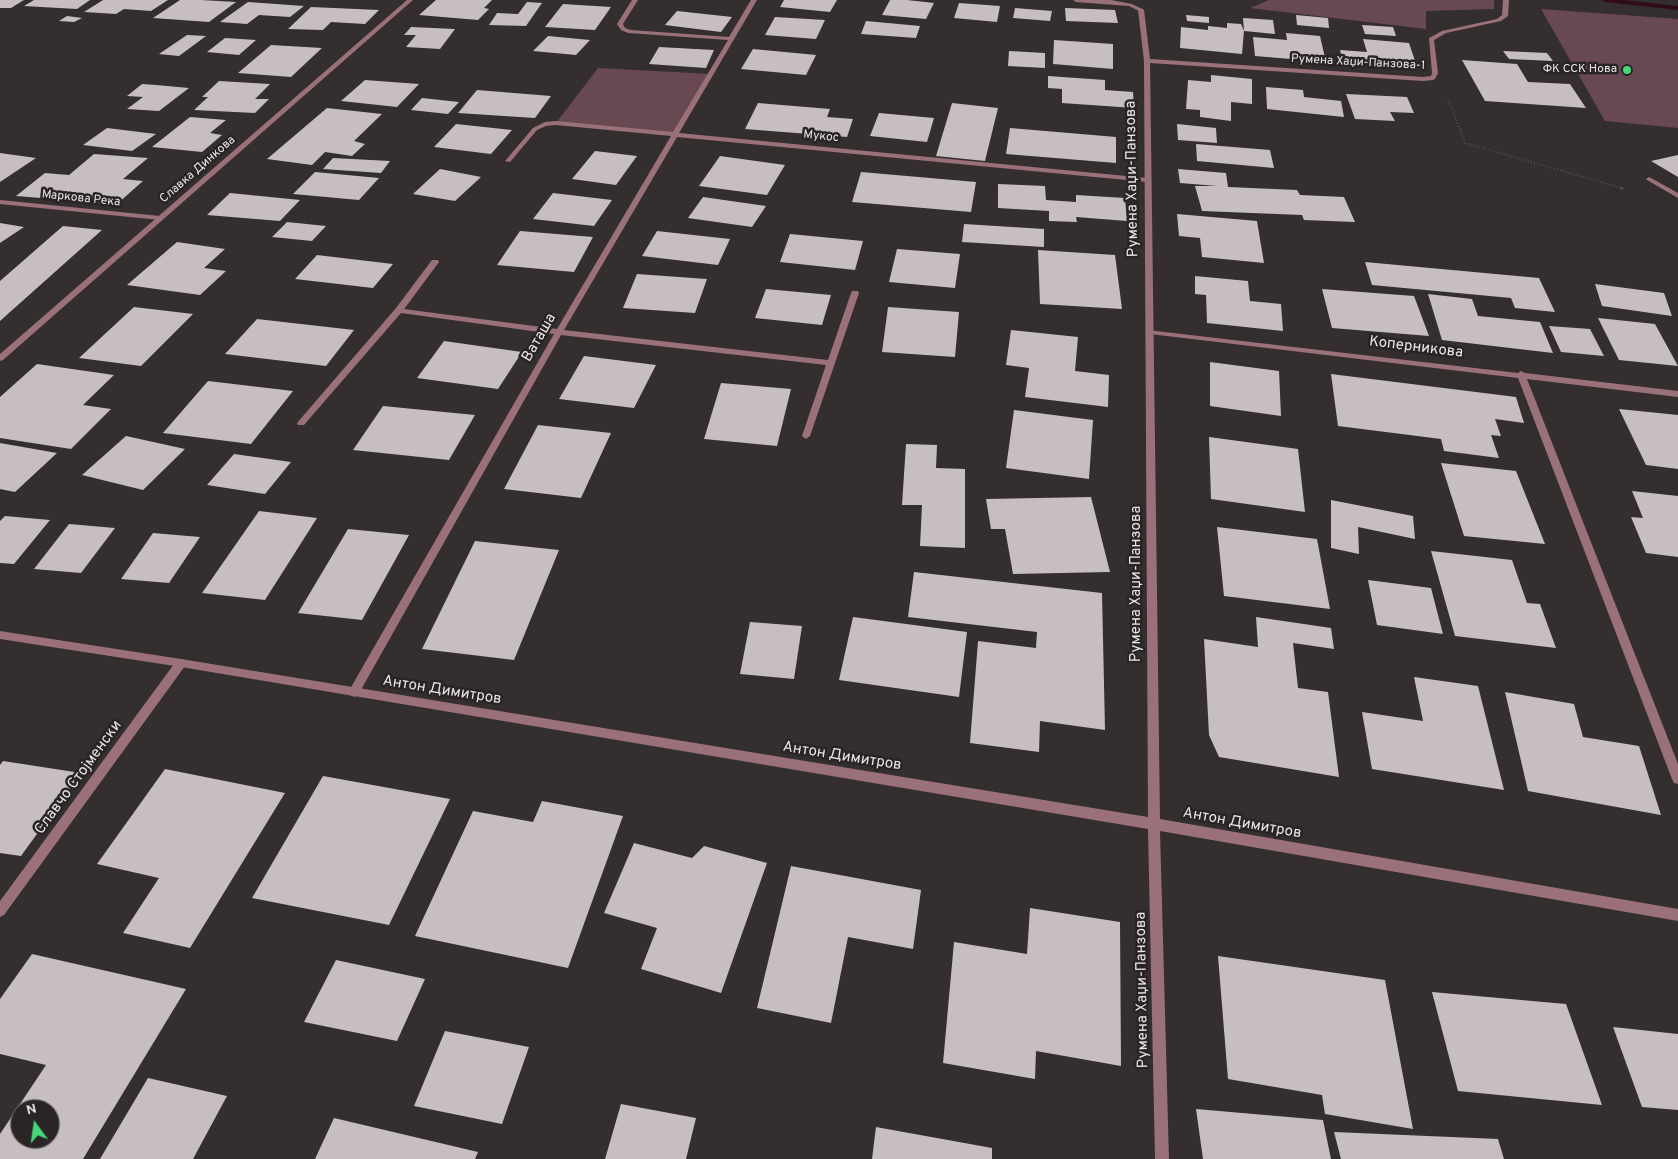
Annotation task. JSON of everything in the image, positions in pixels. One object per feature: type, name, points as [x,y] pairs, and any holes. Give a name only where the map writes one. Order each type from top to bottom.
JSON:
[{"type":"street","name":"Славка Динкова","points":[[0,358],[410,0]]},
{"type":"street","points":[[635,0],[620,24],[623,29],[630,32],[732,39]]},
{"type":"street","name":"Ваташа","points":[[354,692],[560,332],[754,0]]},
{"type":"street","name":"Румена Хаџи-Панзова","points":[[1076,0],[1111,2],[1141,10],[1147,61],[1154,824],[1162,1159]]},
{"type":"street","name":"Румена Хаџи-Панзова-1","points":[[1147,61],[1423,80],[1433,78],[1435,73],[1430,39],[1444,32],[1499,20],[1505,16],[1506,0]]},
{"type":"street","name":"Мукос","points":[[508,161],[535,129],[544,124],[677,134],[1147,180]]},
{"type":"street","points":[[1649,179],[1678,196]]},
{"type":"street","name":"Маркова Река","points":[[0,202],[160,218]]},
{"type":"street","points":[[301,423],[399,310],[435,262]]},
{"type":"street","points":[[806,436],[855,293]]},
{"type":"street","points":[[399,310],[560,332],[830,363]]},
{"type":"street","name":"Коперникова","points":[[1150,332],[1521,374],[1678,394]]},
{"type":"street","points":[[1521,374],[1678,779]]},
{"type":"street","name":"Антон Димитров","points":[[0,635],[181,663],[1154,824],[1678,915]]},
{"type":"street","name":"Славчо Стојменски","points":[[0,911],[181,663]]},
{"type":"path","points":[[1423,80],[1448,98],[1465,143],[1632,191]]},
{"type":"shaded area","points":[[1269,0],[1494,0],[1494,9],[1426,11],[1426,29],[1250,8]]},
{"type":"shaded area","name":"ФК ССК Нова","points":[[1541,9],[1678,19],[1678,128],[1605,121]]},
{"type":"shaded area","points":[[598,68],[712,74],[677,134],[556,123]]},
{"type":"building","points":[[0,0],[24,0],[11,8],[0,8]]},
{"type":"building","points":[[34,0],[90,0],[77,9],[24,6]]},
{"type":"building","points":[[103,0],[168,0],[151,11],[124,9],[116,14],[84,12]]},
{"type":"building","points":[[180,0],[236,2],[209,22],[153,18]]},
{"type":"building","points":[[436,0],[492,0],[484,8],[489,9],[478,20],[419,15]]},
{"type":"building","points":[[784,0],[837,0],[830,12],[780,7]]},
{"type":"building","points":[[890,0],[934,3],[926,19],[882,15]]},
{"type":"building","points":[[248,2],[304,6],[290,17],[259,15],[247,24],[220,22]]},
{"type":"building","points":[[527,2],[542,3],[526,26],[489,25],[497,13],[518,14]]},
{"type":"building","points":[[959,3],[1000,6],[997,22],[954,18]]},
{"type":"building","points":[[563,4],[611,7],[595,30],[545,27]]},
{"type":"building","points":[[311,7],[379,10],[365,24],[331,22],[323,30],[288,29]]},
{"type":"building","points":[[1015,8],[1052,11],[1050,21],[1013,18]]},
{"type":"building","points":[[1065,8],[1115,10],[1118,23],[1066,21]]},
{"type":"building","points":[[677,11],[732,17],[721,32],[665,25]]},
{"type":"building","points":[[1186,15],[1209,17],[1209,23],[1187,21]]},
{"type":"building","points":[[1296,15],[1328,18],[1329,28],[1297,25]]},
{"type":"building","points":[[67,16],[82,18],[74,22],[59,21]]},
{"type":"building","points":[[775,17],[825,20],[816,39],[765,35]]},
{"type":"building","points":[[1243,18],[1273,20],[1275,34],[1244,31]]},
{"type":"building","points":[[866,21],[920,26],[916,38],[861,34]]},
{"type":"building","points":[[1227,23],[1241,24],[1244,31],[1242,54],[1180,48],[1181,27],[1208,30],[1208,26],[1227,28]]},
{"type":"building","points":[[1362,25],[1393,27],[1396,36],[1365,34]]},
{"type":"building","points":[[411,27],[455,29],[440,49],[406,47],[416,35],[404,35]]},
{"type":"building","points":[[1286,33],[1320,36],[1326,62],[1255,56],[1253,37],[1287,40]]},
{"type":"building","points":[[187,35],[206,36],[179,56],[159,54]]},
{"type":"building","points":[[548,36],[590,40],[576,55],[533,51]]},
{"type":"building","points":[[225,38],[256,40],[239,55],[207,52]]},
{"type":"building","points":[[1363,39],[1409,43],[1417,67],[1343,61],[1340,50],[1367,52]]},
{"type":"building","points":[[1054,40],[1113,44],[1113,69],[1053,64]]},
{"type":"building","points":[[271,45],[322,48],[291,77],[238,73]]},
{"type":"building","points":[[659,47],[714,50],[706,68],[649,64]]},
{"type":"building","points":[[753,49],[816,55],[806,75],[741,69]]},
{"type":"building","points":[[1009,51],[1045,53],[1045,68],[1008,66]]},
{"type":"building","points":[[1503,51],[1547,53],[1553,61],[1509,59]]},
{"type":"building","points":[[1462,60],[1517,64],[1528,82],[1570,84],[1586,108],[1485,101]]},
{"type":"building","points":[[1211,75],[1252,79],[1252,104],[1231,102],[1231,121],[1200,117],[1200,110],[1186,109],[1188,80],[1211,82]]},
{"type":"building","points":[[1048,76],[1105,80],[1105,90],[1133,92],[1134,108],[1062,103],[1062,89],[1048,88]]},
{"type":"building","points":[[365,80],[419,84],[397,107],[341,101]]},
{"type":"building","points":[[219,81],[270,84],[255,99],[269,99],[255,113],[194,110],[208,97],[202,97]]},
{"type":"building","points":[[142,84],[189,88],[159,111],[127,109],[143,97],[127,96]]},
{"type":"building","points":[[1266,87],[1303,90],[1304,97],[1341,101],[1344,117],[1267,109]]},
{"type":"building","points":[[477,90],[551,96],[535,118],[458,113]]},
{"type":"building","points":[[1346,94],[1407,97],[1414,113],[1390,112],[1395,121],[1355,119]]},
{"type":"building","points":[[422,98],[459,102],[448,114],[411,110]]},
{"type":"building","points":[[758,103],[830,109],[827,117],[853,119],[847,137],[745,129]]},
{"type":"building","points":[[952,103],[998,108],[985,161],[936,156]]},
{"type":"building","points":[[327,108],[382,114],[354,141],[365,144],[352,156],[325,152],[312,165],[267,159]]},
{"type":"building","points":[[879,113],[934,118],[927,142],[870,136]]},
{"type":"building","points":[[190,117],[226,120],[210,133],[222,135],[202,152],[152,147]]},
{"type":"building","points":[[456,124],[512,130],[491,154],[434,147]]},
{"type":"building","points":[[1177,124],[1216,128],[1217,143],[1178,140]]},
{"type":"building","points":[[107,128],[156,134],[132,151],[83,145]]},
{"type":"building","points":[[1010,128],[1116,137],[1116,163],[1006,154]]},
{"type":"building","points":[[1196,144],[1270,150],[1274,168],[1197,161]]},
{"type":"building","points":[[595,151],[637,156],[616,185],[572,179]]},
{"type":"building","points":[[0,153],[36,158],[0,182]]},
{"type":"building","points":[[94,154],[148,158],[123,179],[143,181],[117,204],[16,196],[45,173],[69,175]]},
{"type":"building","points":[[1678,155],[1678,177],[1651,161]]},
{"type":"building","points":[[720,156],[785,165],[767,195],[699,186]]},
{"type":"building","points":[[333,158],[390,161],[381,173],[323,169]]},
{"type":"building","points":[[440,169],[481,177],[455,201],[413,194]]},
{"type":"building","points":[[1178,169],[1226,173],[1228,187],[1297,190],[1300,195],[1344,197],[1355,222],[1304,220],[1302,215],[1202,211],[1195,186],[1217,186],[1180,183]]},
{"type":"building","points":[[315,172],[379,178],[359,200],[293,194]]},
{"type":"building","points":[[861,172],[976,182],[971,212],[852,202]]},
{"type":"building","points":[[998,184],[1045,186],[1046,200],[1076,202],[1076,195],[1125,198],[1127,221],[1076,217],[1077,222],[1049,221],[1049,211],[998,208]]},
{"type":"building","points":[[230,193],[300,200],[280,221],[207,215]]},
{"type":"building","points":[[553,193],[612,200],[594,226],[533,219]]},
{"type":"building","points":[[703,197],[766,206],[752,227],[688,218]]},
{"type":"building","points":[[1177,214],[1257,221],[1264,263],[1202,257],[1200,238],[1179,236]]},
{"type":"building","points":[[287,222],[326,226],[312,241],[272,237]]},
{"type":"building","points":[[0,223],[24,227],[0,243]]},
{"type":"building","points":[[964,224],[1044,229],[1044,247],[962,242]]},
{"type":"building","points":[[63,226],[102,230],[0,321],[0,281]]},
{"type":"building","points":[[520,231],[593,237],[574,272],[497,265]]},
{"type":"building","points":[[657,231],[730,239],[718,265],[642,256]]},
{"type":"building","points":[[790,234],[863,241],[855,270],[780,262]]},
{"type":"building","points":[[177,242],[225,249],[204,268],[226,271],[200,295],[127,285]]},
{"type":"building","points":[[897,249],[960,254],[955,288],[889,282]]},
{"type":"building","points":[[1038,250],[1115,255],[1122,309],[1040,304]]},
{"type":"building","points":[[317,255],[393,264],[373,288],[295,279]]},
{"type":"building","points":[[1365,262],[1539,278],[1555,312],[1515,308],[1511,298],[1372,285]]},
{"type":"building","points":[[637,274],[707,279],[695,313],[623,308]]},
{"type":"building","points":[[1195,276],[1248,281],[1250,301],[1281,304],[1283,331],[1207,323],[1206,295],[1195,294]]},
{"type":"building","points":[[1595,284],[1664,293],[1672,316],[1602,306]]},
{"type":"building","points":[[766,289],[831,295],[822,325],[755,318]]},
{"type":"building","points":[[1322,289],[1414,296],[1429,336],[1332,328]]},
{"type":"building","points":[[1428,294],[1472,299],[1478,316],[1540,322],[1553,353],[1442,340]]},
{"type":"building","points":[[134,307],[193,314],[141,366],[79,358]]},
{"type":"building","points":[[888,307],[959,312],[955,357],[882,352]]},
{"type":"building","points":[[1598,318],[1655,324],[1678,366],[1619,360]]},
{"type":"building","points":[[257,319],[354,330],[326,366],[225,354]]},
{"type":"building","points":[[1549,326],[1590,329],[1604,356],[1561,352]]},
{"type":"building","points":[[1011,330],[1078,337],[1075,371],[1109,375],[1108,407],[1025,397],[1029,368],[1006,365]]},
{"type":"building","points":[[444,341],[522,352],[498,389],[417,378]]},
{"type":"building","points":[[584,356],[656,365],[634,408],[559,399]]},
{"type":"building","points":[[1210,362],[1279,371],[1281,416],[1210,406]]},
{"type":"building","points":[[37,364],[114,375],[83,405],[111,409],[71,449],[0,438],[0,397]]},
{"type":"building","points":[[1331,374],[1516,397],[1524,423],[1495,419],[1501,436],[1491,435],[1499,458],[1444,451],[1441,439],[1338,426]]},
{"type":"building","points":[[208,381],[293,391],[251,444],[163,433]]},
{"type":"building","points":[[721,383],[791,389],[777,446],[704,439]]},
{"type":"building","points":[[383,406],[475,415],[449,460],[353,450]]},
{"type":"building","points":[[1619,409],[1678,415],[1678,469],[1646,465]]},
{"type":"building","points":[[1014,410],[1093,420],[1089,479],[1006,468]]},
{"type":"building","points":[[538,425],[611,433],[581,498],[504,489]]},
{"type":"building","points":[[126,436],[185,449],[143,490],[82,475]]},
{"type":"building","points":[[1209,437],[1298,449],[1305,512],[1211,499]]},
{"type":"building","points":[[0,443],[57,453],[15,492],[0,489]]},
{"type":"building","points":[[906,444],[937,445],[936,468],[965,469],[965,548],[920,546],[922,505],[902,505]]},
{"type":"building","points":[[234,454],[291,462],[265,494],[207,485]]},
{"type":"building","points":[[1441,463],[1516,471],[1545,544],[1464,536]]},
{"type":"building","points":[[1632,491],[1678,496],[1678,557],[1646,553],[1631,517],[1643,518]]},
{"type":"building","points":[[1091,497],[1110,572],[1013,574],[1005,529],[991,529],[986,499]]},
{"type":"building","points":[[1331,500],[1413,516],[1415,539],[1358,527],[1359,554],[1331,548]]},
{"type":"building","points":[[259,511],[317,518],[265,600],[202,593]]},
{"type":"building","points":[[5,516],[50,520],[14,564],[0,563],[0,521]]},
{"type":"building","points":[[69,524],[115,528],[81,573],[34,569]]},
{"type":"building","points":[[1217,527],[1317,539],[1330,609],[1224,596]]},
{"type":"building","points":[[348,529],[409,535],[362,620],[298,613]]},
{"type":"building","points":[[153,533],[200,537],[169,583],[121,579]]},
{"type":"building","points":[[475,541],[559,550],[514,660],[422,649]]},
{"type":"building","points":[[1431,551],[1512,560],[1527,603],[1540,604],[1556,648],[1455,636]]},
{"type":"building","points":[[914,572],[1102,593],[1105,730],[1040,721],[1039,752],[970,743],[978,641],[1036,648],[1037,632],[908,617]]},
{"type":"building","points":[[1368,580],[1431,588],[1443,634],[1377,625]]},
{"type":"building","points":[[853,617],[967,632],[959,697],[839,680]]},
{"type":"building","points":[[1256,617],[1331,628],[1334,649],[1293,643],[1298,688],[1328,692],[1339,777],[1219,757],[1209,735],[1204,639],[1258,647]]},
{"type":"building","points":[[750,622],[802,626],[794,679],[740,674]]},
{"type":"building","points":[[1414,677],[1478,686],[1504,790],[1372,769],[1362,712],[1423,721]]},
{"type":"building","points":[[1505,692],[1574,704],[1583,737],[1639,746],[1661,815],[1528,791]]},
{"type":"building","points":[[3,761],[81,773],[21,856],[0,853],[0,765]]},
{"type":"building","points":[[165,769],[285,793],[190,948],[123,933],[159,878],[97,864]]},
{"type":"building","points":[[323,776],[450,799],[389,925],[252,898]]},
{"type":"building","points":[[542,801],[623,816],[568,968],[415,936],[473,811],[533,822]]},
{"type":"building","points":[[634,843],[692,858],[704,846],[767,863],[721,993],[641,969],[657,928],[604,913]]},
{"type":"building","points":[[791,866],[921,890],[913,949],[848,937],[831,1023],[757,1008]]},
{"type":"building","points":[[1030,908],[1120,922],[1121,1066],[1036,1051],[1035,1079],[943,1063],[954,942],[1027,954]]},
{"type":"building","points":[[32,954],[186,989],[83,1159],[0,1159],[0,1134],[10,1119],[10,1149],[60,1149],[60,1099],[23,1099],[46,1065],[0,1054],[0,999]]},
{"type":"building","points":[[1218,956],[1385,980],[1413,1129],[1325,1114],[1322,1095],[1228,1079]]},
{"type":"building","points":[[336,960],[425,979],[397,1041],[304,1022]]},
{"type":"building","points":[[1432,992],[1566,1004],[1602,1105],[1458,1091]]},
{"type":"building","points":[[1613,1027],[1678,1034],[1678,1110],[1642,1107]]},
{"type":"building","points":[[445,1031],[529,1047],[502,1124],[414,1106]]},
{"type":"building","points":[[148,1078],[227,1096],[193,1159],[100,1159]]},
{"type":"building","points":[[621,1104],[696,1118],[686,1159],[605,1159]]},
{"type":"building","points":[[1196,1109],[1323,1120],[1331,1159],[1203,1159]]},
{"type":"building","points":[[334,1118],[478,1152],[475,1159],[315,1159]]},
{"type":"building","points":[[876,1127],[992,1148],[992,1159],[872,1159]]},
{"type":"building","points":[[1334,1132],[1498,1139],[1504,1159],[1341,1159]]},
{"type":"waterway","points":[[1605,0],[1678,8]]},
{"type":"place","name":"ФК ССК Нова","points":[[1627,70]]}]
